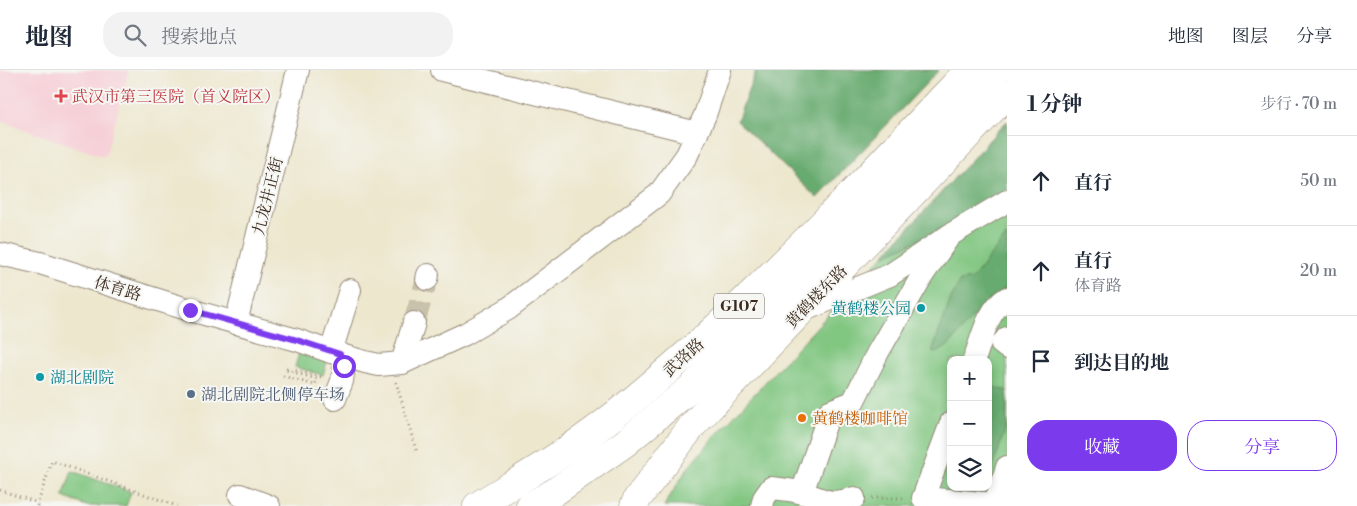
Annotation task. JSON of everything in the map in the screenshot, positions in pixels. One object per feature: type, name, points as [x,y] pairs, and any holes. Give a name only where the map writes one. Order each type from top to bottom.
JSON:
[{"type":"main road","name":"武珞路","points":[[477,506],[545,465],[608,421],[677,363],[821,226],[969,70]]},
{"type":"main road","name":"武珞路","points":[[530,506],[553,493],[626,443],[692,387],[830,248],[998,70]]},
{"type":"main road","name":"黄鹤楼东路","points":[[634,506],[693,426],[1007,94]]},
{"type":"street","name":"九龙井正街","points":[[236,323],[298,70]]},
{"type":"street","points":[[442,70],[697,133]]},
{"type":"street","points":[[399,372],[508,309],[659,194],[687,155],[705,115],[720,70]]},
{"type":"street","points":[[804,310],[890,274],[1007,201]]},
{"type":"street","points":[[802,493],[830,411],[853,402],[878,352],[922,276],[950,235]]},
{"type":"street","name":"体育路","points":[[0,254],[40,263],[399,372]]},
{"type":"street","points":[[327,393],[342,381],[344,366],[335,353],[350,290]]},
{"type":"street","points":[[975,356],[990,317],[999,302],[1007,298]]},
{"type":"street","points":[[399,372],[414,323]]},
{"type":"street","points":[[1007,338],[1002,344],[1007,348]]},
{"type":"street","points":[[947,434],[923,498],[994,505],[1007,467]]},
{"type":"street","points":[[762,506],[764,498],[772,488],[802,493],[830,504],[846,503]]},
{"type":"street","points":[[240,495],[269,506]]},
{"type":"path","points":[[283,376],[315,385],[317,379],[286,369],[322,377],[327,393]]},
{"type":"path","points":[[399,372],[417,453]]},
{"type":"path","points":[[0,490],[37,504],[52,461],[177,506]]},
{"type":"path","points":[[846,503],[923,498]]},
{"type":"path","points":[[159,506],[161,500]]},
{"type":"shaded area","name":"武汉市第三医院（首义院区）","points":[[0,70],[129,70],[105,157],[0,121]]},
{"type":"green space","points":[[756,70],[939,70],[817,198],[737,121]]},
{"type":"green space","name":"黄鹤楼公园","points":[[1007,121],[1007,506],[664,506],[687,469],[716,435]]},
{"type":"green space","points":[[1007,121],[1007,190],[927,236],[883,256]]},
{"type":"green space","points":[[1007,235],[1007,287],[984,305],[948,346],[935,353],[932,352],[951,298],[960,281],[972,279]]},
{"type":"green space","points":[[300,350],[328,358],[323,375],[295,367]]},
{"type":"green space","points":[[994,387],[1007,391],[1007,424],[992,470],[992,401]]},
{"type":"green space","points":[[72,471],[131,492],[126,506],[87,506],[63,497]]},
{"type":"tunnel","points":[[414,323],[427,279]]},
{"type":"place","name":"武汉市第三医院（首义院区）","points":[[61,96]]},
{"type":"place","name":"黄鹤楼公园","points":[[921,308]]},
{"type":"place","name":"湖北剧院","points":[[40,377]]},
{"type":"place","name":"湖北剧院北侧停车场","points":[[191,394]]},
{"type":"place","name":"黄鹤楼咖啡馆","points":[[802,418]]},
{"type":"route","points":[[190,310],[340,354],[344,366]]}]
